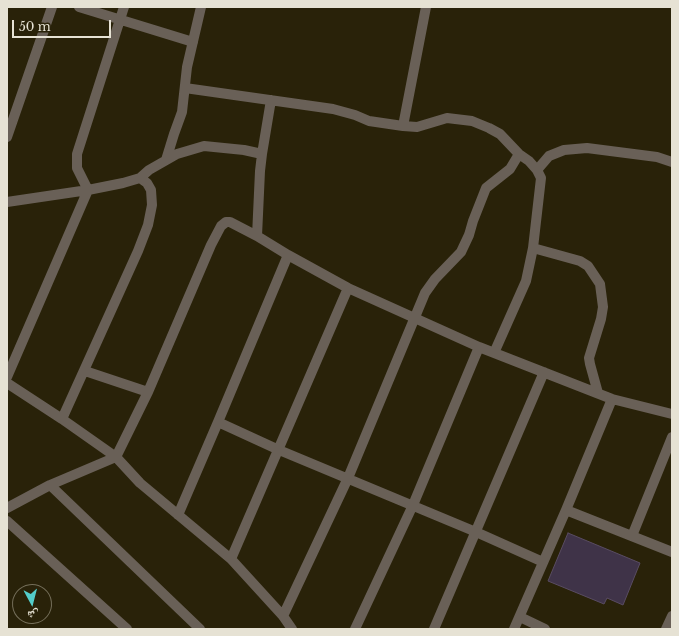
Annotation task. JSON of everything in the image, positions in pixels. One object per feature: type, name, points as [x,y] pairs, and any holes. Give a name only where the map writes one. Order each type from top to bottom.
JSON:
[{"type":"street","points":[[7,137],[52,7]]},
{"type":"street","points":[[79,7],[193,42]]},
{"type":"street","points":[[7,377],[88,190],[77,168],[77,154],[124,7]]},
{"type":"street","points":[[166,160],[182,112],[187,67],[201,7]]},
{"type":"street","points":[[403,126],[426,7]]},
{"type":"street","points":[[185,88],[332,109],[355,115],[369,121],[403,126],[417,127],[447,118],[472,122],[500,134],[519,154],[529,161],[537,170],[541,178],[533,248],[526,281],[494,353]]},
{"type":"street","points":[[258,236],[260,172],[271,100]]},
{"type":"street","points":[[7,202],[88,190],[123,183],[140,178],[149,170],[177,154],[204,146],[244,150],[262,154]]},
{"type":"street","points":[[537,170],[549,156],[564,150],[587,148],[657,157],[672,162]]},
{"type":"street","points":[[283,616],[348,478],[413,318],[425,293],[435,279],[461,252],[469,235],[472,221],[486,188],[510,170],[519,154]]},
{"type":"street","points":[[62,419],[85,371],[148,225],[152,205],[151,190],[147,183],[140,178]]},
{"type":"street","points":[[7,508],[50,484],[116,457],[148,392],[211,244],[221,226],[226,222],[230,222],[258,236],[288,256],[348,288],[479,347],[612,398],[672,414]]},
{"type":"street","points":[[533,248],[580,261],[588,266],[600,284],[603,307],[601,319],[589,358],[598,393]]},
{"type":"street","points":[[178,515],[288,256]]},
{"type":"street","points":[[231,559],[348,288]]},
{"type":"street","points":[[355,629],[413,505],[479,347]]},
{"type":"street","points":[[85,371],[148,392]]},
{"type":"street","points":[[434,629],[544,372]]},
{"type":"street","points":[[7,383],[116,457],[140,483],[231,559],[283,616],[292,629]]},
{"type":"street","points":[[514,629],[566,510],[612,398]]},
{"type":"street","points":[[218,422],[279,450],[413,505],[543,562]]},
{"type":"street","points":[[632,536],[672,437]]},
{"type":"street","points":[[50,484],[200,629]]},
{"type":"street","points":[[566,510],[672,552]]},
{"type":"street","points":[[7,521],[127,629]]},
{"type":"street","points":[[520,617],[545,629]]},
{"type":"building","points":[[568,533],[640,563],[623,605],[607,598],[604,604],[548,581]]}]
